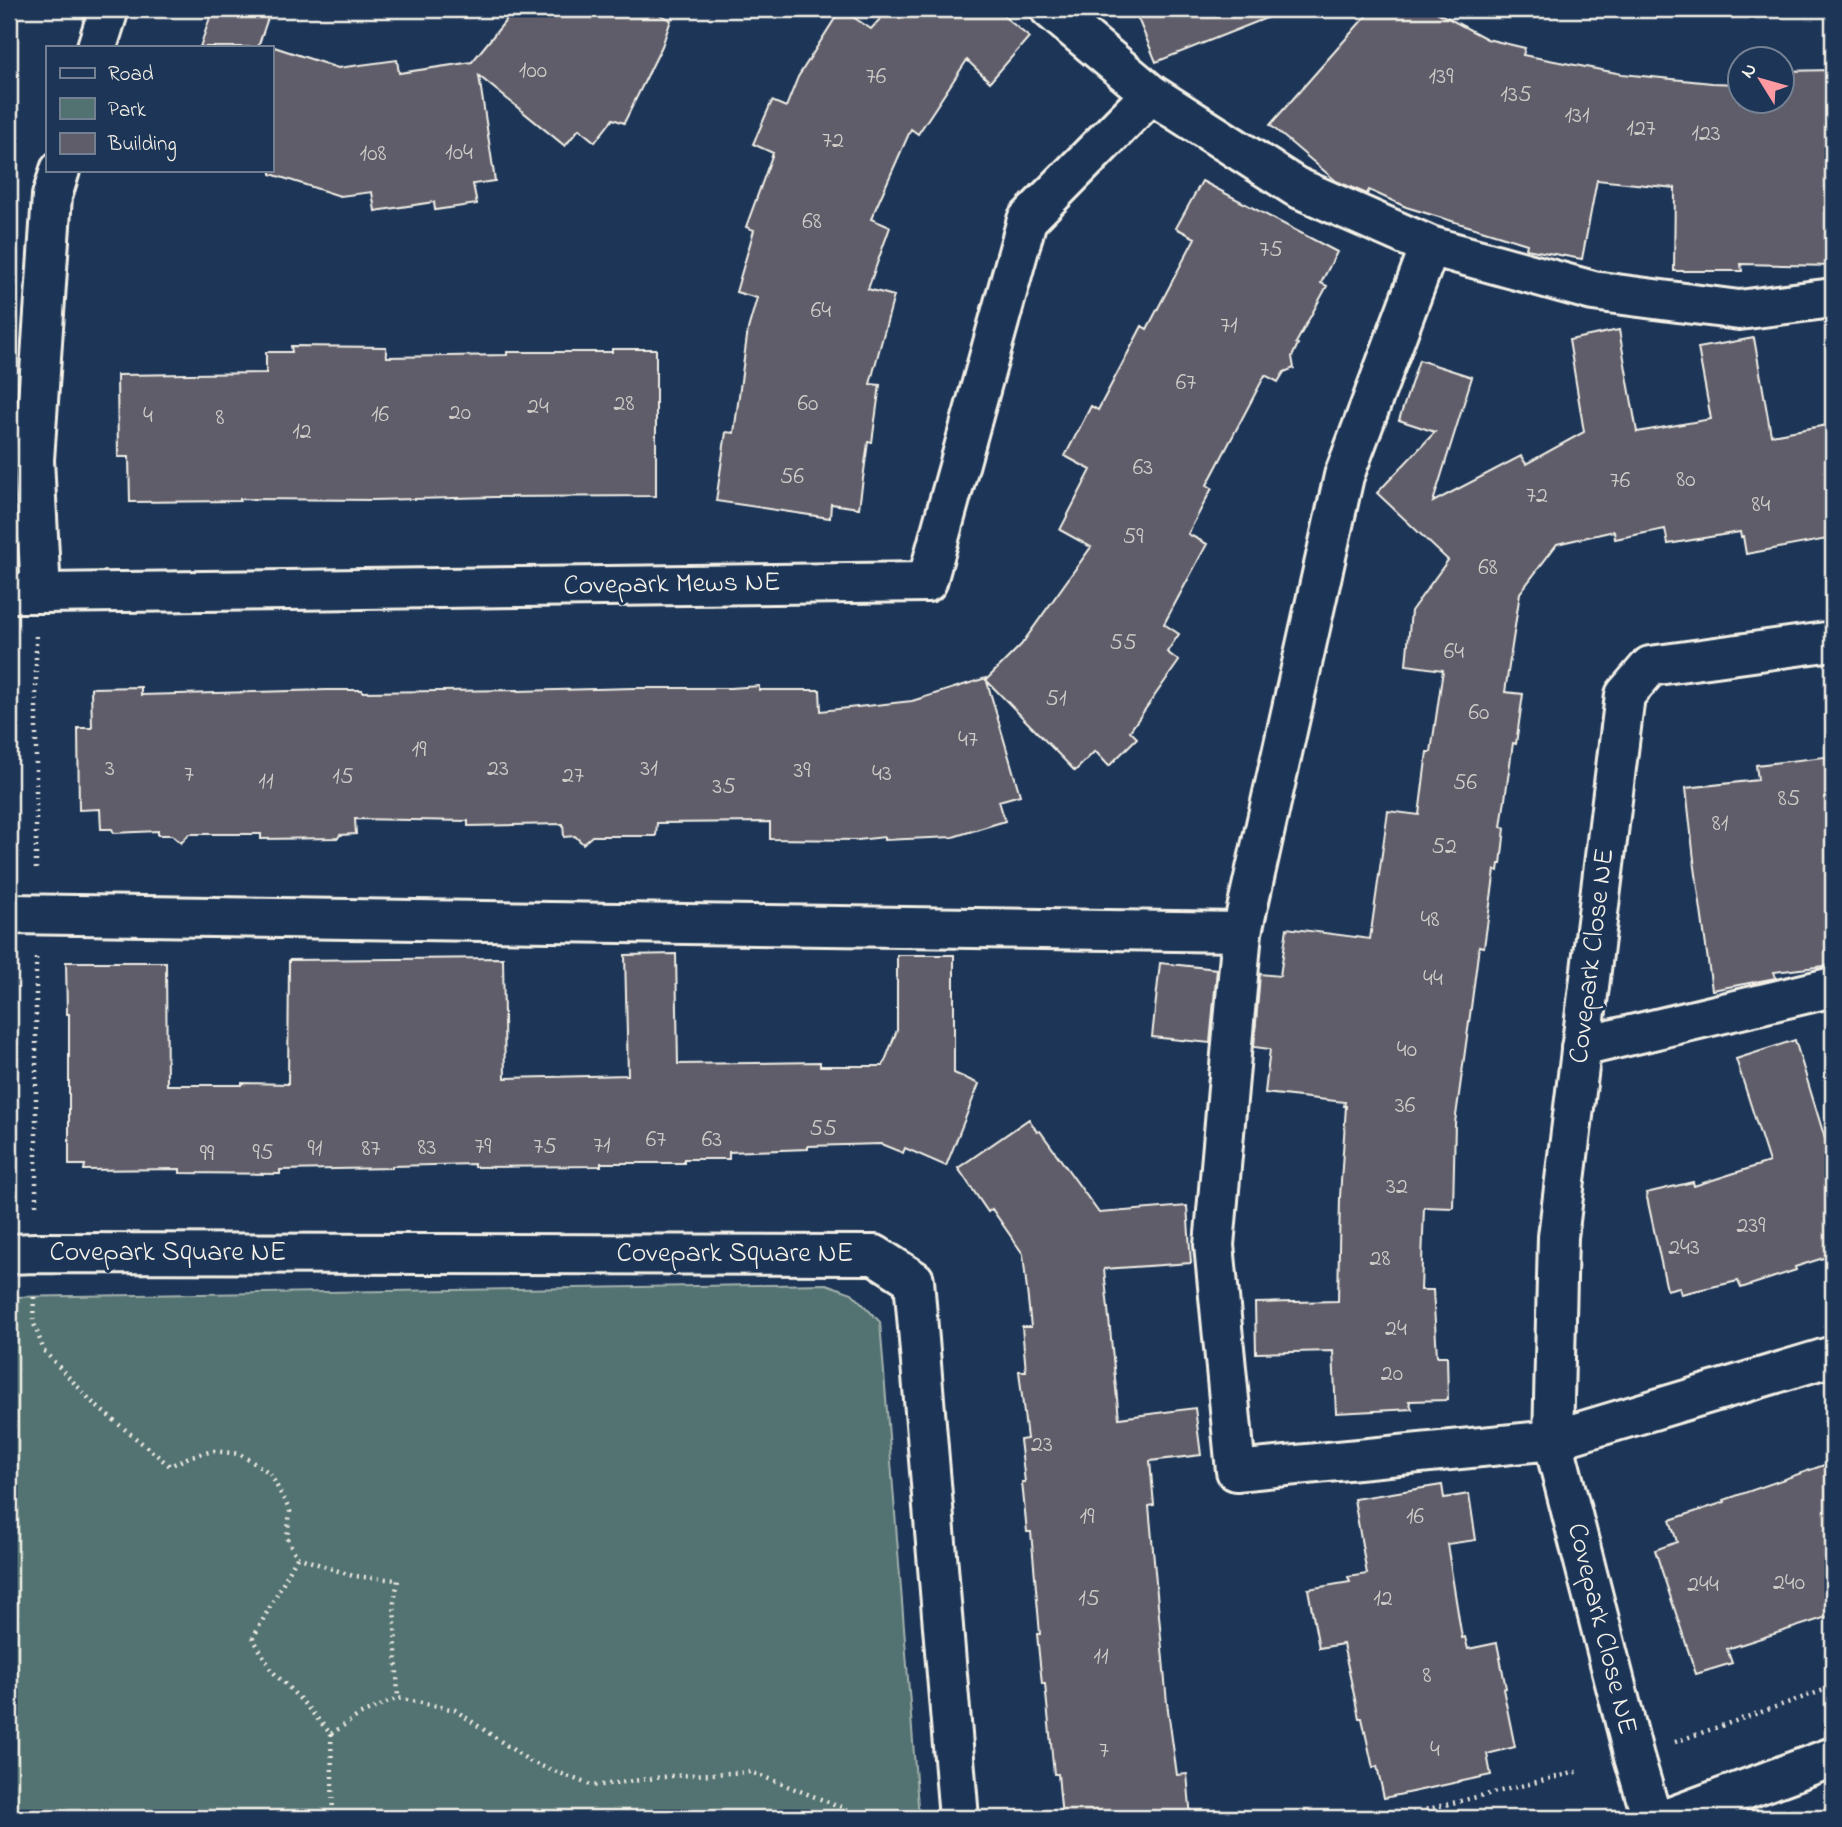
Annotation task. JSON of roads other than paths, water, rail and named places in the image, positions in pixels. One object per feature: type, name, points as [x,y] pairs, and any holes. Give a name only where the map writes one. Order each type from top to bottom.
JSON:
[{"type":"street","points":[[97,46],[109,9]]},
{"type":"street","points":[[1050,9],[1151,94],[1296,187],[1430,246],[1593,291],[1739,310],[1833,298]]},
{"type":"street","name":"Covepark Mews NE","points":[[25,593],[927,582],[1027,220],[1151,94]]},
{"type":"street","points":[[25,593],[52,196],[59,172]]},
{"type":"street","points":[[1430,246],[1344,476],[1241,932],[1214,1245],[1236,1471],[1552,1440],[1833,1356]]},
{"type":"street","name":"Covepark Close NE","points":[[1652,1818],[1552,1440],[1558,1237],[1625,695],[1650,666],[1833,641]]},
{"type":"street","points":[[9,914],[1241,932]]},
{"type":"street","points":[[1581,1047],[1833,986]]},
{"type":"street","name":"Covepark Square NE","points":[[9,1254],[875,1255],[914,1280],[959,1818]]},
{"type":"street","points":[[1668,1818],[1833,1757]]}]
